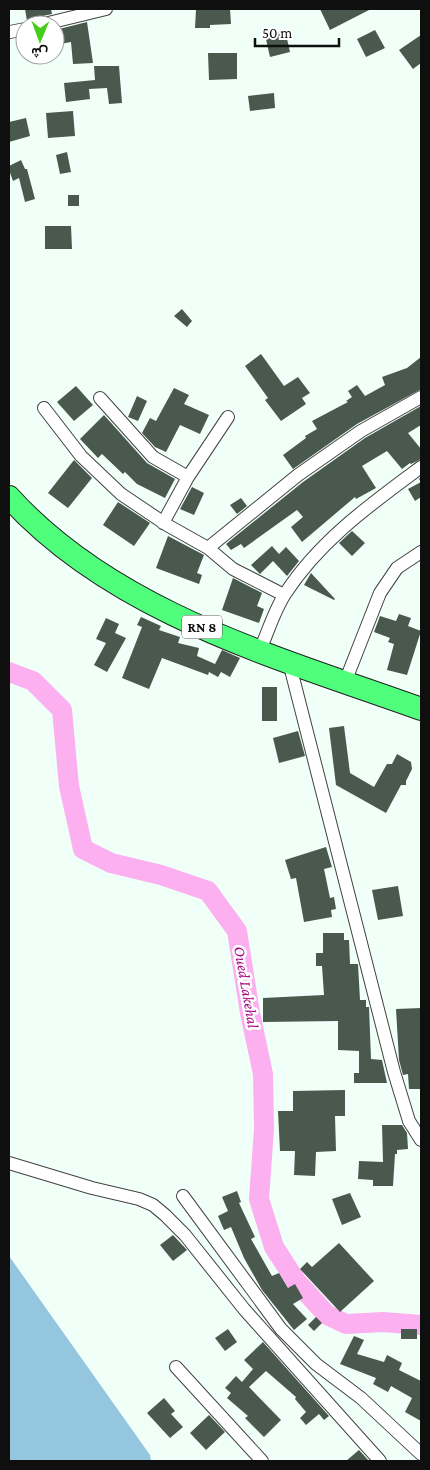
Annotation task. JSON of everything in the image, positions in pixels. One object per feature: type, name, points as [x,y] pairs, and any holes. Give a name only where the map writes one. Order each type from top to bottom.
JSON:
[{"type":"highway","name":"RN 8","points":[[9,497],[44,533],[100,575],[177,617],[288,662],[421,709]]},
{"type":"street","points":[[65,19],[106,9]]},
{"type":"street","points":[[208,548],[298,475],[361,431],[421,397]]},
{"type":"street","points":[[100,398],[153,457],[188,477]]},
{"type":"street","points":[[44,408],[81,456],[121,494],[163,523],[208,548],[233,569],[284,595]]},
{"type":"street","points":[[163,523],[188,477],[228,417]]},
{"type":"street","points":[[260,650],[284,595],[316,552],[374,502],[421,467]]},
{"type":"street","points":[[345,682],[380,593],[397,568],[421,552]]},
{"type":"street","points":[[288,662],[394,1072],[409,1121],[421,1140]]},
{"type":"street","points":[[9,1163],[92,1188],[139,1199],[165,1214],[185,1235],[244,1309],[380,1461]]},
{"type":"street","points":[[183,1196],[281,1329],[316,1364],[361,1398],[421,1454]]},
{"type":"street","points":[[176,1367],[262,1461]]},
{"type":"shaded area","points":[[9,1256],[150,1455],[151,1461],[9,1461]]},
{"type":"building","points":[[25,9],[51,9],[52,14],[47,15],[26,15]]},
{"type":"building","points":[[196,9],[230,9],[231,24],[210,25],[210,28],[195,28]]},
{"type":"building","points":[[320,9],[371,9],[330,30]]},
{"type":"building","points":[[87,22],[93,63],[73,64],[71,42],[65,43],[65,28]]},
{"type":"building","points":[[285,30],[290,52],[270,57],[265,35]]},
{"type":"building","points":[[375,30],[385,48],[366,57],[357,39]]},
{"type":"building","points":[[421,35],[421,63],[413,69],[399,50]]},
{"type":"building","points":[[208,53],[237,53],[237,79],[209,80]]},
{"type":"building","points":[[94,66],[119,66],[122,103],[109,104],[107,88],[89,89],[90,99],[66,102],[64,83],[95,80]]},
{"type":"building","points":[[274,93],[275,108],[250,111],[248,96]]},
{"type":"building","points":[[73,111],[75,136],[48,138],[46,113]]},
{"type":"building","points":[[26,118],[30,136],[9,142],[9,122]]},
{"type":"building","points":[[67,152],[71,172],[60,174],[56,155]]},
{"type":"building","points":[[21,160],[25,169],[27,169],[35,199],[25,202],[19,178],[13,181],[9,170],[9,166]]},
{"type":"building","points":[[68,195],[79,195],[79,206],[68,206]]},
{"type":"building","points":[[45,226],[71,226],[72,249],[45,249]]},
{"type":"building","points":[[182,309],[192,321],[187,327],[174,316]]},
{"type":"building","points":[[261,354],[284,386],[298,377],[310,393],[302,398],[306,404],[281,421],[265,400],[268,398],[245,366]]},
{"type":"building","points":[[421,357],[421,389],[357,424],[293,469],[283,455],[306,438],[305,436],[317,429],[312,421],[348,402],[346,401],[352,397],[348,391],[357,385],[365,396],[385,385],[382,377],[407,368]]},
{"type":"building","points":[[76,386],[93,405],[74,421],[57,402]]},
{"type":"building","points":[[174,388],[189,395],[184,404],[209,415],[200,434],[180,425],[166,452],[155,447],[142,433],[150,418],[156,421]]},
{"type":"building","points":[[137,396],[147,401],[138,421],[128,417]]},
{"type":"building","points":[[421,406],[421,425],[408,433],[421,449],[421,459],[410,463],[402,469],[387,451],[362,466],[376,488],[356,499],[355,497],[302,542],[291,527],[303,517],[297,510],[244,548],[241,544],[231,550],[226,544],[303,482],[365,438]]},
{"type":"building","points":[[104,415],[147,463],[175,479],[165,498],[137,484],[125,472],[123,474],[102,454],[98,458],[80,439]]},
{"type":"building","points":[[74,460],[92,478],[68,508],[48,493]]},
{"type":"building","points":[[421,482],[421,497],[415,501],[408,489]]},
{"type":"building","points":[[192,487],[204,493],[194,515],[180,509]]},
{"type":"building","points":[[241,498],[247,506],[237,514],[230,505]]},
{"type":"building","points":[[118,502],[150,523],[134,546],[103,525]]},
{"type":"building","points":[[352,531],[365,543],[352,556],[339,543]]},
{"type":"building","points":[[168,536],[204,555],[197,573],[202,575],[199,584],[156,568]]},
{"type":"building","points":[[272,546],[279,554],[286,547],[299,561],[287,576],[273,561],[260,574],[251,565]]},
{"type":"building","points":[[311,573],[335,599],[334,600],[304,585]]},
{"type":"building","points":[[233,578],[262,593],[257,606],[264,609],[259,623],[222,610]]},
{"type":"building","points":[[399,614],[411,618],[408,626],[421,631],[407,675],[387,670],[394,644],[388,642],[390,638],[374,632],[380,616],[396,621]]},
{"type":"building","points":[[141,617],[161,626],[159,630],[180,637],[178,643],[199,648],[197,656],[215,664],[222,650],[240,658],[230,677],[221,672],[218,677],[209,672],[208,675],[162,658],[149,689],[122,678],[142,627],[137,625]]},
{"type":"building","points":[[106,618],[119,624],[115,633],[126,638],[107,672],[94,665],[106,643],[96,639]]},
{"type":"building","points":[[262,687],[277,687],[277,721],[262,721]]},
{"type":"building","points":[[344,726],[350,773],[374,787],[387,764],[392,764],[397,754],[411,762],[412,769],[406,785],[401,785],[386,813],[336,785],[329,728]]},
{"type":"building","points":[[298,731],[305,756],[279,763],[273,738]]},
{"type":"building","points":[[326,847],[332,867],[324,869],[330,898],[334,897],[336,909],[331,910],[332,917],[304,922],[296,878],[291,879],[285,860]]},
{"type":"building","points":[[398,886],[403,916],[378,920],[372,890]]},
{"type":"building","points":[[323,933],[344,933],[344,940],[349,940],[350,964],[358,964],[360,1000],[366,1000],[366,1007],[369,1007],[371,1059],[382,1060],[387,1083],[354,1083],[354,1073],[359,1073],[359,1051],[338,1050],[338,1021],[263,1022],[263,998],[324,995],[322,966],[316,966],[316,953],[323,953]]},
{"type":"building","points":[[421,1008],[421,1089],[409,1089],[408,1074],[403,1075],[399,1060],[396,1009]]},
{"type":"building","points":[[345,1090],[345,1116],[335,1116],[336,1151],[316,1152],[315,1176],[294,1175],[295,1151],[280,1151],[278,1111],[293,1111],[293,1091]]},
{"type":"building","points":[[382,1125],[402,1125],[407,1133],[408,1149],[397,1150],[397,1154],[395,1154],[393,1186],[373,1186],[373,1180],[358,1179],[359,1161],[383,1162]]},
{"type":"building","points":[[237,1191],[241,1202],[239,1203],[255,1237],[251,1239],[272,1276],[279,1273],[288,1288],[295,1284],[303,1298],[293,1304],[307,1319],[294,1330],[262,1290],[244,1258],[231,1227],[224,1230],[218,1216],[228,1211],[222,1197]]},
{"type":"building","points":[[350,1193],[361,1217],[342,1225],[332,1199]]},
{"type":"building","points":[[173,1235],[187,1250],[173,1261],[160,1245]]},
{"type":"building","points":[[339,1243],[374,1281],[340,1312],[300,1269],[307,1262],[312,1267]]},
{"type":"building","points":[[316,1317],[322,1323],[314,1331],[308,1325]]},
{"type":"building","points":[[228,1329],[237,1342],[225,1351],[215,1338]]},
{"type":"building","points":[[401,1329],[417,1329],[417,1339],[401,1339]]},
{"type":"building","points":[[354,1336],[364,1340],[357,1354],[384,1362],[387,1355],[402,1363],[399,1370],[421,1381],[421,1421],[405,1412],[412,1398],[391,1386],[388,1392],[373,1384],[376,1378],[340,1364]]},
{"type":"building","points":[[263,1342],[329,1416],[324,1420],[319,1414],[306,1425],[300,1418],[306,1412],[295,1399],[296,1397],[266,1371],[249,1387],[281,1420],[264,1437],[245,1418],[248,1416],[227,1398],[231,1393],[225,1388],[236,1376],[242,1382],[253,1369],[244,1360]]},
{"type":"building","points":[[164,1398],[175,1411],[171,1414],[183,1427],[170,1438],[147,1413]]},
{"type":"building","points":[[209,1415],[225,1432],[206,1450],[190,1433]]},
{"type":"building","points":[[359,1450],[369,1461],[346,1461]]},
{"type":"waterway","name":"Oued Lakehal","points":[[9,672],[33,681],[62,710],[69,786],[83,849],[111,863],[161,875],[208,891],[237,931],[250,1013],[263,1074],[264,1129],[259,1199],[274,1247],[296,1281],[327,1315],[346,1324],[383,1322],[421,1325]]}]
